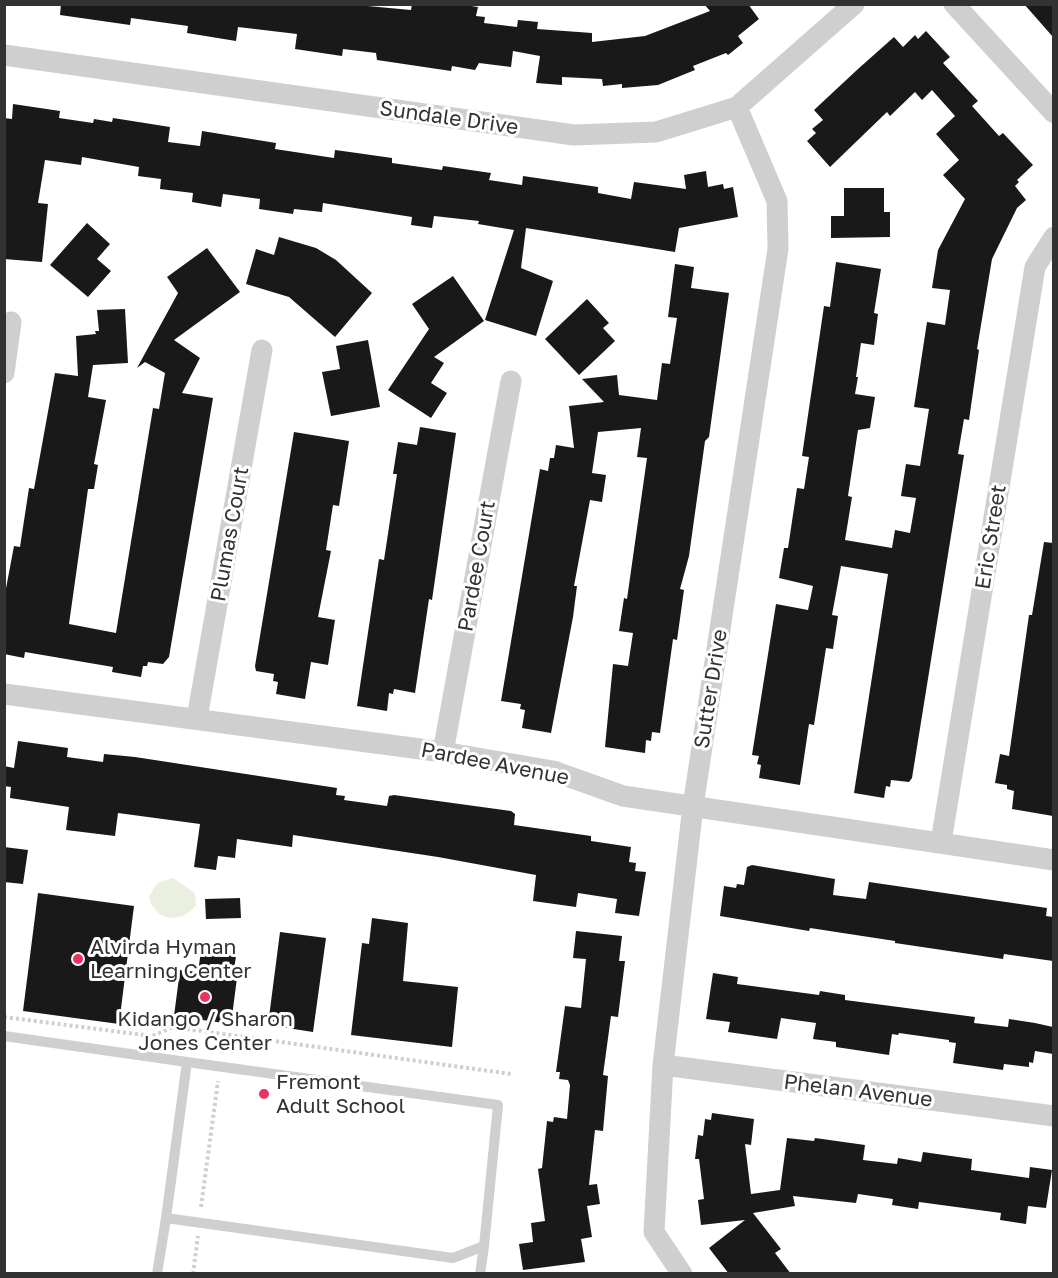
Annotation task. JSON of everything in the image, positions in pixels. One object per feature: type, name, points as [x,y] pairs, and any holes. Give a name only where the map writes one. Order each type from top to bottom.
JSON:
[{"type":"street","name":"Sundale Drive","points":[[4,55],[574,135],[656,132],[738,107],[854,4]]},
{"type":"street","points":[[954,4],[1053,113]]},
{"type":"street","name":"Sutter Drive","points":[[682,1274],[654,1232],[663,1065],[693,806],[778,249],[777,201],[738,107]]},
{"type":"street","name":"Eric Street","points":[[941,842],[1035,267],[1053,237]]},
{"type":"street","points":[[4,373],[11,322]]},
{"type":"street","name":"Plumas Court","points":[[197,718],[262,350]]},
{"type":"street","name":"Pardee Court","points":[[443,752],[511,381]]},
{"type":"street","name":"Pardee Avenue","points":[[4,694],[443,752],[553,771],[623,796],[1053,860]]},
{"type":"street","name":"Phelan Avenue","points":[[663,1065],[1053,1116]]},
{"type":"lane","points":[[4,1036],[498,1106],[480,1274]]},
{"type":"lane","points":[[157,1274],[187,1062]]},
{"type":"lane","points":[[166,1218],[453,1258],[484,1246]]},
{"type":"path","points":[[4,1017],[152,1036],[173,1027],[511,1074]]},
{"type":"path","points":[[193,1274],[225,1035]]},
{"type":"shaded area","points":[[173,878],[195,893],[196,905],[184,915],[170,918],[157,911],[149,897],[157,883]]},
{"type":"building","points":[[61,4],[346,4],[411,10],[412,4],[458,4],[478,7],[476,16],[485,17],[484,23],[517,27],[518,20],[538,22],[537,29],[592,33],[592,42],[645,36],[710,11],[704,4],[748,4],[759,19],[738,36],[743,43],[728,55],[726,53],[693,66],[695,70],[658,85],[622,88],[622,84],[603,86],[602,79],[562,77],[562,85],[536,83],[540,56],[513,51],[511,67],[479,63],[475,70],[452,66],[451,71],[377,60],[376,53],[343,49],[342,56],[295,49],[297,34],[238,27],[236,41],[187,33],[188,26],[131,18],[130,25],[60,15]]},
{"type":"building","points":[[1024,4],[1053,4],[1053,37]]},
{"type":"building","points":[[926,31],[950,57],[943,63],[978,101],[972,106],[999,136],[1003,133],[1033,165],[1017,180],[1019,182],[1015,186],[1026,200],[1017,208],[992,259],[977,349],[979,350],[969,420],[964,419],[958,454],[964,455],[912,778],[909,782],[891,780],[890,787],[886,786],[884,798],[854,793],[888,574],[841,566],[832,615],[838,616],[833,649],[826,648],[814,725],[809,724],[800,785],[759,778],[761,765],[757,764],[759,756],[752,755],[776,604],[808,610],[813,586],[779,578],[784,548],[788,548],[797,488],[804,489],[809,457],[802,456],[824,306],[830,307],[836,262],[881,269],[874,313],[878,314],[874,345],[861,343],[855,394],[875,397],[870,428],[858,430],[848,496],[852,497],[845,540],[892,548],[895,530],[910,533],[916,498],[901,496],[906,464],[920,466],[929,409],[914,407],[927,322],[945,325],[950,290],[932,288],[938,250],[965,199],[943,175],[959,160],[936,134],[955,116],[932,90],[922,100],[915,92],[890,116],[887,112],[830,167],[807,141],[816,133],[812,129],[823,120],[814,110],[858,69],[894,37],[903,47],[915,35],[918,39]]},
{"type":"building","points":[[13,104],[60,111],[59,118],[93,123],[94,119],[112,122],[113,118],[170,127],[168,142],[200,146],[202,131],[276,143],[275,149],[334,158],[335,150],[392,158],[392,163],[442,170],[443,166],[491,173],[489,180],[522,185],[523,176],[598,187],[598,193],[631,199],[634,182],[686,189],[684,175],[706,171],[708,187],[723,184],[724,189],[733,187],[738,217],[679,228],[675,252],[526,228],[521,268],[553,281],[536,336],[485,320],[514,230],[478,224],[479,221],[434,216],[432,228],[411,225],[412,217],[323,203],[322,212],[294,209],[293,214],[259,209],[260,199],[223,194],[221,207],[192,202],[193,193],[160,189],[161,179],[138,176],[139,167],[82,157],[81,165],[45,160],[38,203],[48,204],[42,262],[4,259],[4,118],[12,119]]},
{"type":"building","points":[[844,188],[884,188],[884,212],[890,212],[890,237],[831,238],[831,216],[844,216]]},
{"type":"building","points":[[87,223],[110,244],[97,259],[111,271],[88,297],[50,265]]},
{"type":"building","points":[[279,237],[316,248],[336,260],[372,293],[335,337],[289,297],[246,284],[256,249],[274,255]]},
{"type":"building","points":[[207,248],[240,292],[174,340],[200,358],[182,393],[213,398],[169,657],[163,664],[148,662],[147,666],[143,666],[141,677],[112,672],[113,667],[25,652],[24,658],[4,654],[4,599],[14,546],[20,547],[29,488],[34,489],[55,373],[78,376],[76,336],[96,334],[95,331],[99,331],[97,310],[125,309],[128,363],[93,365],[88,397],[106,400],[94,464],[98,465],[94,489],[88,489],[69,624],[116,633],[153,408],[159,409],[165,373],[145,362],[137,368],[178,293],[167,277]]},
{"type":"building","points":[[675,264],[694,267],[691,288],[729,293],[709,437],[705,441],[689,556],[680,589],[684,590],[677,640],[673,639],[660,733],[652,732],[651,741],[646,740],[645,753],[605,747],[613,664],[628,666],[633,633],[619,631],[624,598],[627,599],[647,458],[637,457],[641,428],[598,432],[592,473],[606,475],[602,502],[590,500],[574,586],[577,586],[573,617],[551,733],[522,728],[525,710],[520,709],[521,704],[501,701],[540,469],[548,471],[550,458],[554,458],[556,445],[574,448],[569,406],[604,402],[582,379],[617,375],[619,395],[657,400],[662,363],[670,364],[677,318],[668,317]]},
{"type":"building","points":[[453,276],[484,321],[434,357],[444,363],[431,383],[447,393],[431,418],[388,390],[429,329],[412,304]]},
{"type":"building","points":[[587,299],[609,323],[603,328],[615,341],[579,375],[545,339]]},
{"type":"building","points":[[368,340],[380,407],[331,416],[322,372],[340,369],[336,346]]},
{"type":"building","points":[[420,427],[456,433],[432,600],[429,599],[415,693],[394,689],[393,694],[389,693],[387,711],[357,706],[379,559],[384,560],[397,474],[393,474],[398,442],[417,445]]},
{"type":"building","points":[[294,432],[349,441],[339,506],[333,505],[326,550],[331,551],[318,617],[335,620],[328,665],[311,662],[305,699],[276,694],[278,682],[273,681],[274,674],[256,671],[255,666]]},
{"type":"building","points":[[1044,542],[1053,543],[1053,816],[1012,809],[1014,791],[1007,789],[1007,785],[995,783],[1000,754],[1009,756],[1029,615],[1032,615]]},
{"type":"building","points":[[18,741],[68,748],[67,757],[103,762],[104,754],[135,757],[337,788],[336,795],[345,796],[344,800],[387,806],[389,796],[394,795],[511,811],[515,814],[514,825],[591,836],[591,841],[631,847],[629,862],[636,863],[635,871],[646,872],[639,916],[615,913],[617,899],[578,893],[576,907],[533,901],[536,875],[438,857],[293,835],[292,847],[237,839],[235,858],[218,856],[216,870],[194,867],[200,824],[118,813],[115,836],[66,830],[69,807],[10,798],[11,787],[4,786],[4,766],[14,768]]},
{"type":"building","points":[[4,847],[28,850],[23,884],[4,882]]},
{"type":"building","points":[[752,865],[835,879],[833,895],[866,899],[869,882],[1047,908],[1046,916],[1053,917],[1053,961],[1004,954],[1003,959],[720,916],[724,886],[736,888],[737,884],[744,885],[747,867]]},
{"type":"building","name":"Alvirda Hyman Learning Center","points":[[38,893],[134,906],[119,1024],[23,1011]]},
{"type":"building","points":[[240,898],[241,918],[206,919],[205,899]]},
{"type":"building","points":[[372,918],[408,923],[403,981],[458,987],[452,1047],[351,1035],[362,943],[369,944]]},
{"type":"building","points":[[576,931],[622,936],[619,961],[625,961],[618,1017],[611,1016],[603,1075],[608,1076],[603,1131],[595,1130],[589,1185],[597,1184],[600,1204],[587,1206],[592,1237],[581,1239],[585,1262],[523,1270],[519,1244],[533,1242],[531,1223],[545,1221],[538,1169],[542,1168],[547,1121],[553,1122],[554,1117],[567,1119],[570,1085],[568,1080],[559,1079],[560,1072],[556,1072],[565,1006],[581,1008],[586,959],[573,958]]},
{"type":"building","points":[[280,932],[326,938],[313,1032],[268,1025]]},
{"type":"building","name":"Kidango / Sharon Jones Center","points":[[202,944],[237,949],[233,977],[237,978],[231,1024],[174,1016],[180,970],[198,972]]},
{"type":"building","points":[[713,973],[738,977],[737,984],[819,995],[820,991],[845,995],[845,1000],[975,1017],[974,1023],[1008,1027],[1009,1019],[1053,1027],[1053,1054],[1035,1051],[1033,1063],[1029,1062],[1029,1067],[1004,1064],[1003,1070],[953,1063],[956,1043],[949,1042],[949,1040],[899,1033],[898,1035],[892,1034],[889,1055],[836,1047],[836,1042],[813,1039],[816,1023],[781,1018],[777,1039],[728,1032],[730,1022],[706,1019]]},
{"type":"building","points":[[712,1113],[754,1119],[751,1145],[745,1144],[751,1194],[780,1190],[787,1138],[814,1141],[815,1138],[865,1145],[863,1160],[897,1164],[898,1158],[921,1162],[923,1152],[972,1159],[971,1170],[1029,1178],[1030,1167],[1052,1170],[1046,1208],[1028,1206],[1026,1224],[1000,1220],[1001,1213],[919,1202],[918,1209],[892,1205],[893,1199],[858,1194],[856,1203],[793,1196],[795,1206],[753,1213],[781,1249],[775,1253],[791,1274],[729,1274],[709,1248],[745,1220],[701,1225],[698,1200],[704,1199],[699,1159],[695,1159],[698,1135],[703,1136],[705,1119],[711,1120]]},
{"type":"place","name":"Alvirda Hyman Learning Center","points":[[78,959]]},
{"type":"place","name":"Kidango / Sharon Jones Center","points":[[205,997]]},
{"type":"place","name":"Fremont Adult School","points":[[264,1094]]}]
